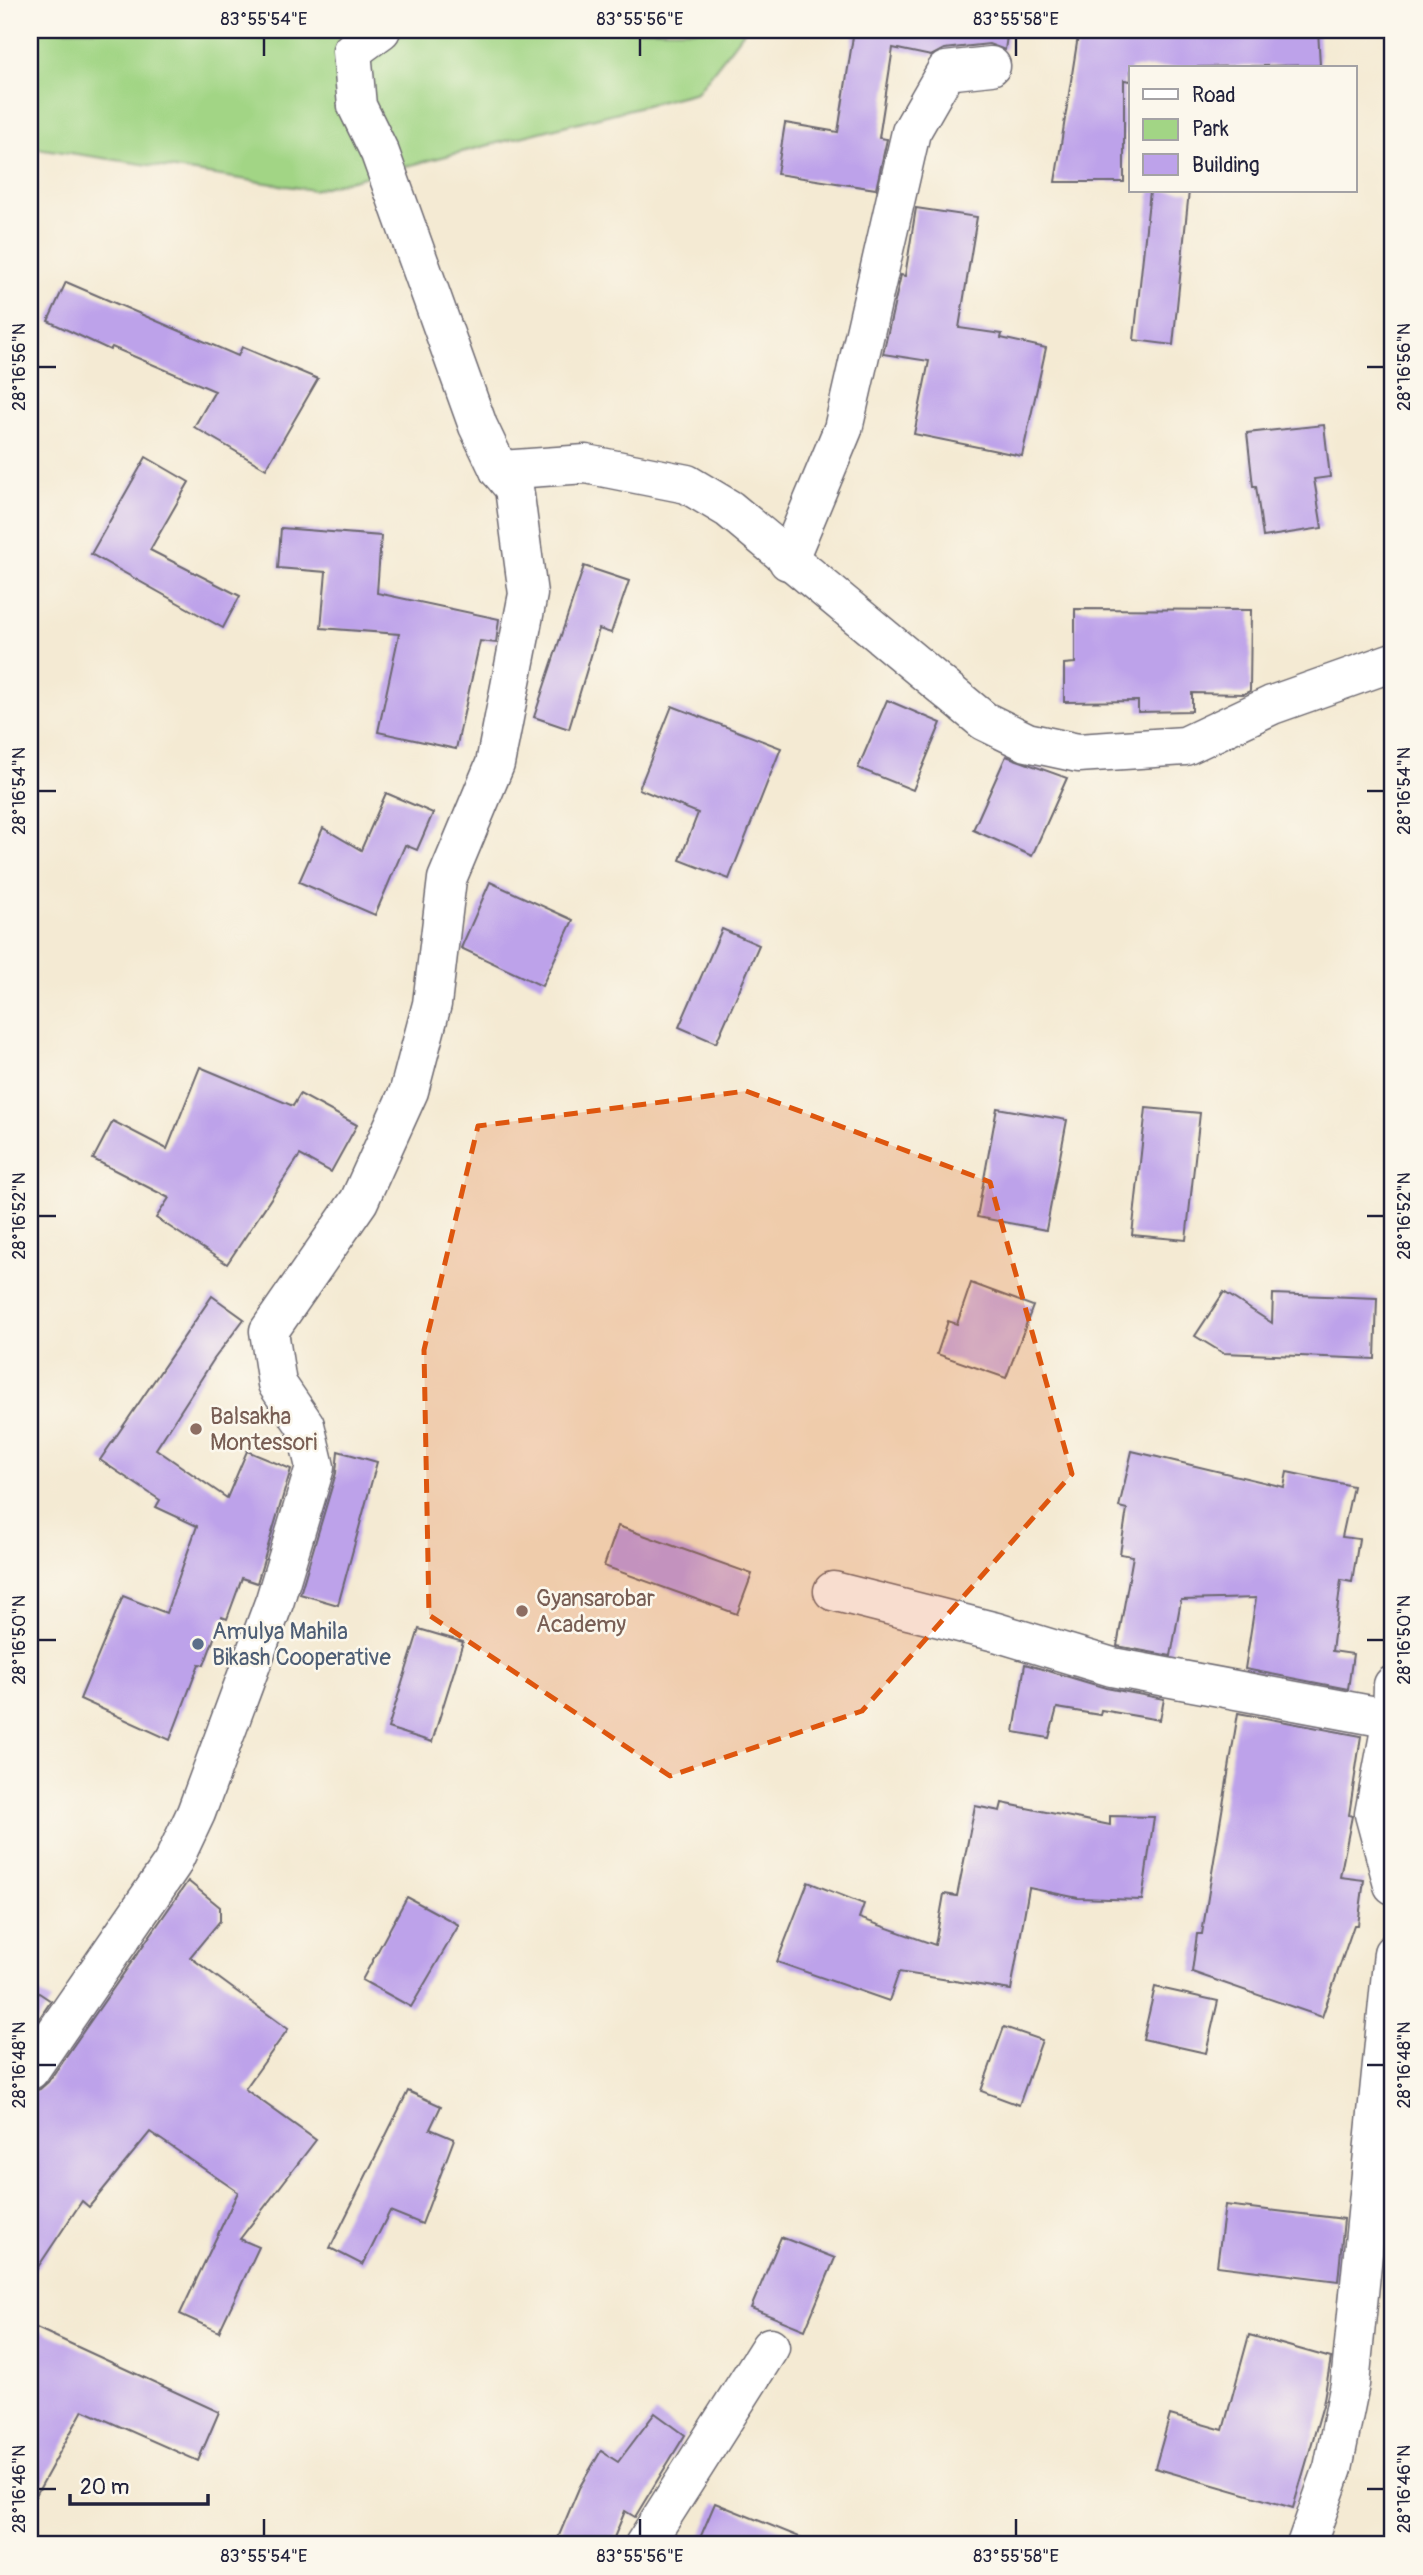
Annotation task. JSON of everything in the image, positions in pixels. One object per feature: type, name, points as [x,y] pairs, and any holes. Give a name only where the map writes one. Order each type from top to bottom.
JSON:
[{"type":"street","points":[[30,2070],[172,1864],[196,1813],[275,1600],[315,1467],[305,1424],[277,1384],[269,1331],[359,1201],[409,1091],[432,1004],[447,879],[495,765],[528,594],[514,488],[499,470],[478,426],[380,153],[357,106],[352,51],[381,30]]},
{"type":"street","points":[[788,561],[843,429],[911,132],[946,71],[991,66]]},
{"type":"street","points":[[499,470],[586,464],[687,484],[729,509],[788,561],[984,721],[1027,742],[1078,753],[1185,746],[1272,705],[1393,662]]},
{"type":"street","points":[[833,1591],[996,1632],[1112,1667],[1393,1702],[1374,1814],[1393,1885]]},
{"type":"street","points":[[1306,2545],[1333,2468],[1350,2384],[1393,1953]]},
{"type":"street","points":[[644,2545],[770,2347]]},
{"type":"highlighted area","points":[[746,1091],[990,1182],[1072,1474],[862,1711],[670,1776],[429,1615],[424,1350],[478,1126]]},
{"type":"green space","points":[[30,30],[745,30],[697,92],[313,190],[30,147]]},
{"type":"building","points":[[854,30],[1008,30],[1005,50],[989,44],[944,49],[931,56],[893,48],[879,138],[887,139],[876,189],[777,174],[785,123],[838,132]]},
{"type":"building","points":[[1079,30],[1318,30],[1320,65],[1129,66],[1129,81],[1124,80],[1124,182],[1055,182]]},
{"type":"building","points":[[1150,192],[1189,192],[1173,345],[1134,340]]},
{"type":"building","points":[[916,208],[977,217],[959,328],[1002,334],[1001,338],[1046,348],[1022,456],[914,434],[929,361],[883,354],[901,275],[905,276]]},
{"type":"building","points":[[66,282],[238,356],[242,347],[318,379],[266,469],[194,427],[215,391],[112,347],[110,350],[48,321]]},
{"type":"building","points":[[1324,425],[1330,477],[1314,479],[1322,528],[1263,537],[1256,486],[1253,486],[1247,433]]},
{"type":"building","points":[[146,457],[189,482],[150,550],[240,596],[223,628],[91,554]]},
{"type":"building","points":[[281,528],[381,536],[377,593],[499,619],[496,643],[480,641],[456,749],[378,732],[399,634],[321,628],[326,572],[278,568]]},
{"type":"building","points":[[584,566],[629,581],[611,633],[599,629],[569,729],[534,717]]},
{"type":"building","points":[[1075,609],[1251,610],[1250,691],[1244,694],[1192,693],[1192,711],[1138,712],[1138,701],[1064,702],[1064,664],[1075,663]]},
{"type":"building","points":[[887,700],[941,723],[913,790],[858,768]]},
{"type":"building","points":[[672,706],[781,748],[729,879],[680,860],[698,813],[639,789]]},
{"type":"building","points":[[1006,756],[1067,778],[1032,856],[973,830]]},
{"type":"building","points":[[386,793],[433,813],[417,850],[405,845],[375,915],[299,882],[323,828],[361,850]]},
{"type":"building","points":[[490,882],[573,920],[542,986],[461,948]]},
{"type":"building","points":[[722,929],[759,945],[716,1043],[679,1027]]},
{"type":"building","points":[[200,1067],[293,1106],[300,1094],[357,1125],[331,1172],[300,1155],[227,1264],[156,1218],[169,1198],[93,1159],[113,1121],[167,1149]]},
{"type":"building","points":[[997,1108],[1067,1120],[1046,1230],[977,1217]]},
{"type":"building","points":[[1146,1108],[1200,1113],[1186,1240],[1132,1235]]},
{"type":"building","points":[[971,1283],[1033,1306],[1006,1378],[937,1354],[948,1321],[957,1324]]},
{"type":"building","points":[[1224,1292],[1272,1323],[1273,1294],[1377,1298],[1375,1359],[1223,1353],[1195,1336]]},
{"type":"building","points":[[212,1296],[244,1319],[214,1359],[156,1449],[227,1498],[247,1451],[291,1469],[257,1583],[242,1578],[227,1619],[222,1617],[204,1665],[199,1664],[170,1740],[80,1699],[123,1596],[166,1613],[197,1526],[156,1507],[160,1500],[100,1460]]},
{"type":"building","points":[[338,1451],[377,1462],[338,1605],[300,1594],[336,1473]]},
{"type":"building","points":[[1132,1451],[1284,1487],[1287,1472],[1353,1486],[1342,1537],[1359,1539],[1352,1582],[1341,1580],[1332,1651],[1353,1654],[1348,1689],[1245,1669],[1256,1598],[1181,1600],[1171,1656],[1117,1646],[1133,1556],[1120,1554],[1127,1509],[1119,1507]]},
{"type":"building","points":[[618,1526],[752,1574],[737,1614],[604,1566]]},
{"type":"building","points":[[419,1629],[463,1642],[432,1742],[388,1728]]},
{"type":"building","points":[[1025,1664],[1106,1688],[1164,1699],[1160,1720],[1101,1710],[1100,1715],[1057,1708],[1049,1738],[1014,1732]]},
{"type":"building","points":[[1238,1713],[1361,1736],[1349,1815],[1352,1816],[1340,1877],[1364,1880],[1358,1925],[1354,1925],[1322,2017],[1192,1972],[1197,1934],[1202,1934]]},
{"type":"building","points":[[1002,1803],[1110,1825],[1110,1816],[1154,1817],[1142,1900],[1078,1898],[1029,1888],[1011,1990],[899,1972],[889,2001],[777,1962],[808,1882],[864,1904],[859,1918],[935,1945],[944,1894],[957,1896],[975,1806],[1000,1811]]},
{"type":"building","points":[[188,1881],[220,1907],[220,1921],[190,1957],[288,2029],[245,2089],[316,2140],[240,2239],[259,2247],[219,2332],[180,2314],[238,2192],[150,2132],[89,2207],[82,2201],[30,2279],[30,2092],[40,2089],[48,2082]]},
{"type":"building","points":[[407,1897],[459,1925],[411,2007],[362,1980]]},
{"type":"building","points":[[30,1987],[51,2001],[30,2032]]},
{"type":"building","points":[[1155,1987],[1218,2001],[1206,2053],[1143,2039]]},
{"type":"building","points":[[1004,2027],[1042,2040],[1019,2105],[981,2091]]},
{"type":"building","points":[[408,2091],[441,2106],[430,2129],[454,2139],[422,2224],[390,2211],[363,2265],[330,2248]]},
{"type":"building","points":[[1225,2205],[1344,2219],[1338,2281],[1217,2266]]},
{"type":"building","points":[[781,2237],[835,2258],[805,2330],[751,2308]]},
{"type":"building","points":[[30,2325],[219,2412],[198,2461],[83,2410],[30,2506]]},
{"type":"building","points":[[1249,2335],[1331,2358],[1323,2405],[1293,2508],[1155,2468],[1170,2415],[1223,2430]]},
{"type":"building","points":[[655,2413],[685,2435],[635,2517],[625,2511],[611,2545],[555,2545],[579,2488],[601,2451],[618,2462]]},
{"type":"building","points":[[715,2503],[817,2544],[697,2545]]},
{"type":"place","name":"Balsakha Montessori","points":[[196,1429]]},
{"type":"place","name":"Gyansarobar Academy","points":[[522,1611]]},
{"type":"place","name":"Amulya Mahila Bikash Cooperative","points":[[198,1644]]}]
